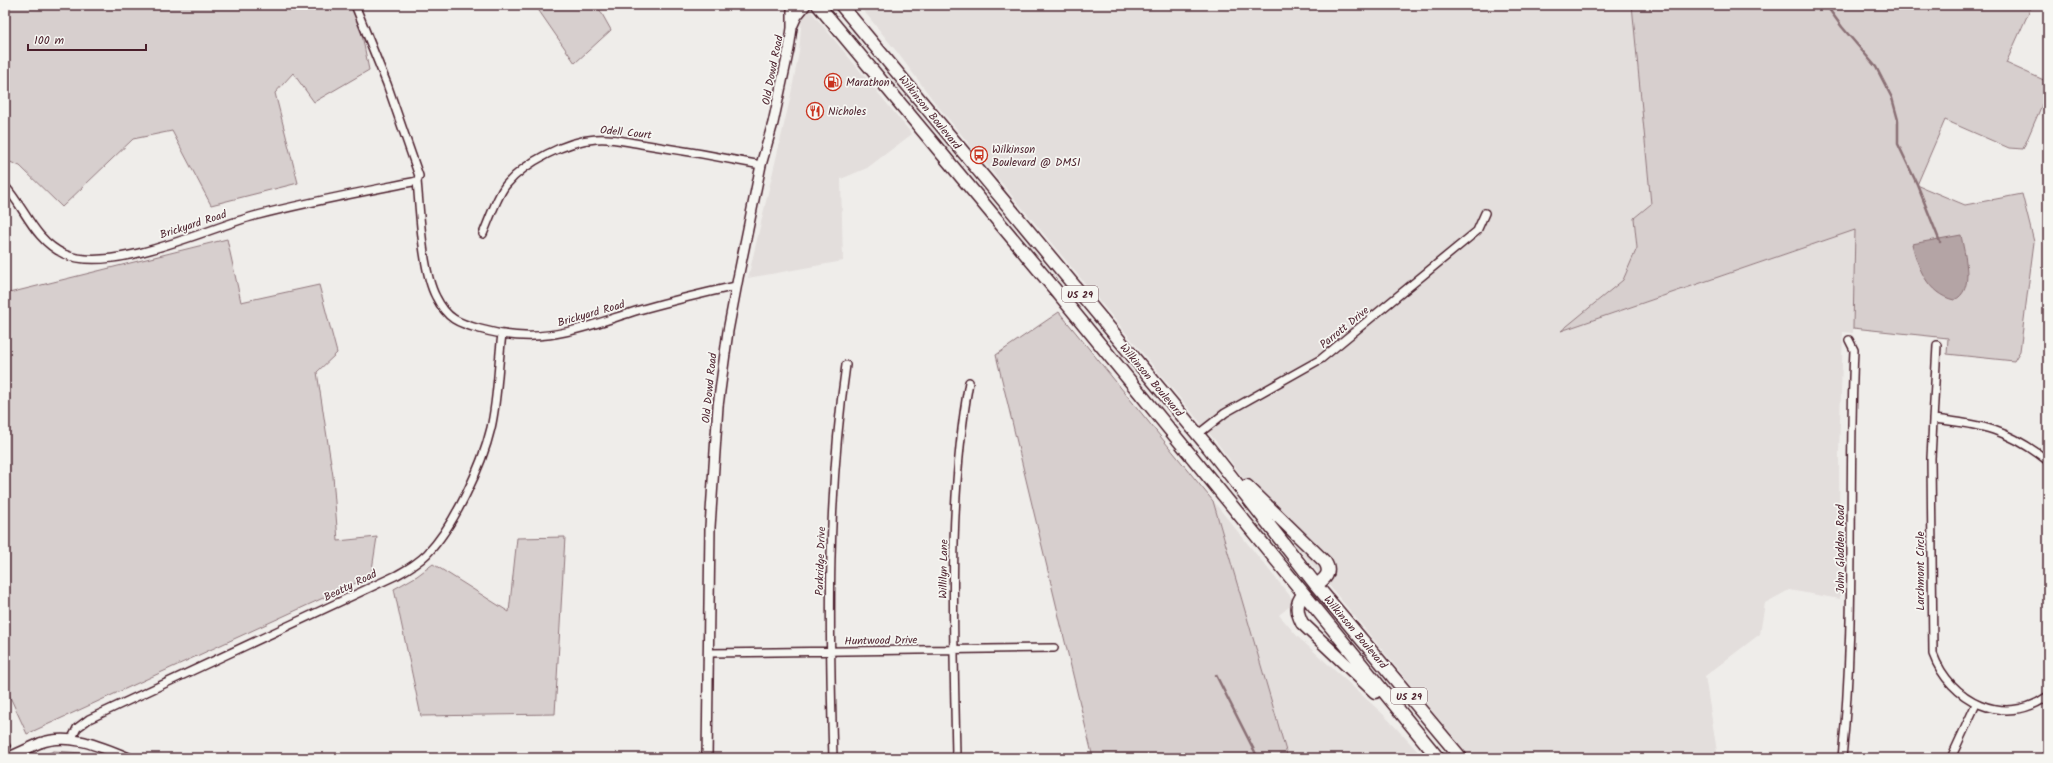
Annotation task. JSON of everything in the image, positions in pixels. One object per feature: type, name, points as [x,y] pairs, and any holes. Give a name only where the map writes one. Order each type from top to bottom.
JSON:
[{"type":"main road","name":"Wilkinson Boulevard","points":[[818,5],[1063,299],[1303,595],[1438,758]]},
{"type":"main road","name":"Wilkinson Boulevard","points":[[841,5],[1209,448],[1316,585],[1461,758]]},
{"type":"main road","points":[[1209,448],[1325,562],[1328,568],[1328,574],[1325,579],[1316,585]]},
{"type":"main road","points":[[1303,595],[1297,607],[1302,623],[1416,732]]},
{"type":"street","name":"Brickyard Road","points":[[354,5],[387,84],[419,176],[417,181],[429,273],[436,297],[443,309],[454,321],[502,334],[529,337],[561,334],[587,328],[639,310],[736,286]]},
{"type":"street","name":"Old Dowd Road","points":[[792,5],[790,8],[792,28]]},
{"type":"street","name":"Old Dowd Road","points":[[707,758],[710,527],[722,372],[736,286],[761,165],[779,96],[792,28],[797,16],[806,5]]},
{"type":"street","name":"Odell Court","points":[[483,234],[505,186],[526,165],[539,158],[596,138],[698,152],[761,165]]},
{"type":"street","name":"Brickyard Road","points":[[5,186],[33,227],[53,248],[65,254],[92,259],[137,253],[258,215],[417,181]]},
{"type":"street","name":"Parrott Drive","points":[[1197,435],[1225,413],[1321,360],[1476,231],[1485,213]]},
{"type":"street","name":"Beatty Road","points":[[71,740],[77,728],[89,719],[390,578],[408,568],[426,555],[437,543],[454,516],[470,484],[488,439],[495,399],[502,334]]},
{"type":"street","name":"John Gladden Road","points":[[1842,758],[1851,596],[1850,447],[1854,350],[1849,340]]},
{"type":"street","name":"Larchmont Circle","points":[[1937,345],[1931,458],[1932,654],[1948,681],[1965,698],[1976,704],[1991,708],[2018,708],[2032,705],[2048,696]]},
{"type":"street","name":"Parkridge Drive","points":[[832,758],[830,652],[831,552],[841,403],[846,365]]},
{"type":"street","name":"Willilyn Lane","points":[[956,758],[954,650],[955,530],[962,424],[969,382]]},
{"type":"street","points":[[1933,419],[1967,423],[2000,432],[2020,441],[2048,461]]},
{"type":"street","points":[[1303,595],[1316,585]]},
{"type":"street","name":"Huntwood Drive","points":[[708,653],[1054,648]]},
{"type":"street","points":[[1952,758],[1976,704]]},
{"type":"street","points":[[7,758],[40,743],[56,740],[86,742],[129,758]]},
{"type":"shaded area","points":[[5,5],[356,5],[369,70],[314,102],[293,73],[275,93],[298,183],[211,205],[172,131],[133,139],[62,207],[20,166],[5,160]]},
{"type":"shaded area","points":[[535,5],[597,5],[611,30],[575,63]]},
{"type":"shaded area","points":[[859,5],[1632,5],[1651,204],[1634,218],[1637,248],[1623,280],[1562,331],[1855,230],[1853,333],[1843,332],[1839,453],[1840,599],[1789,590],[1765,603],[1760,634],[1705,676],[1718,758],[1471,758],[1263,505],[1218,444],[936,104]]},
{"type":"shaded area","points":[[1632,5],[2032,5],[2006,63],[2048,82],[2048,91],[2023,149],[2009,148],[1945,120],[1917,185],[1965,205],[2022,194],[2034,242],[2020,351],[2014,361],[1947,354],[1948,338],[1853,328],[1855,230],[1561,331],[1623,280],[1637,248],[1634,218],[1651,204]]},
{"type":"shaded area","points":[[809,9],[912,134],[867,168],[841,179],[843,261],[748,278],[790,99],[799,52],[802,15]]},
{"type":"shaded area","points":[[1961,235],[1966,261],[1967,280],[1965,289],[1961,295],[1954,300],[1945,297],[1930,286],[1917,262],[1912,244]]},
{"type":"shaded area","points":[[227,239],[241,302],[319,285],[337,353],[317,372],[333,476],[338,541],[377,537],[371,576],[27,734],[5,686],[5,294]]},
{"type":"shaded area","points":[[1059,312],[1213,501],[1288,758],[1093,758],[996,355]]},
{"type":"shaded area","points":[[1213,501],[1295,602],[1279,615],[1298,637],[1384,715],[1424,758],[1288,758]]},
{"type":"shaded area","points":[[565,537],[555,714],[421,716],[394,589],[417,576],[433,564],[509,612],[517,538]]},
{"type":"shaded area","points":[[54,751],[82,753],[95,758],[36,758]]},
{"type":"waterway","points":[[1826,5],[1842,27],[1876,67],[1892,98],[1898,120],[1898,144],[1917,184],[1940,242]]},
{"type":"waterway","points":[[1216,675],[1258,758]]},
{"type":"railway","points":[[5,735],[15,758]]},
{"type":"place","name":"Marathon","points":[[833,82]]},
{"type":"place","name":"Nicholes","points":[[815,111]]},
{"type":"place","name":"Wilkinson Boulevard @ DMSI","points":[[979,155]]}]
